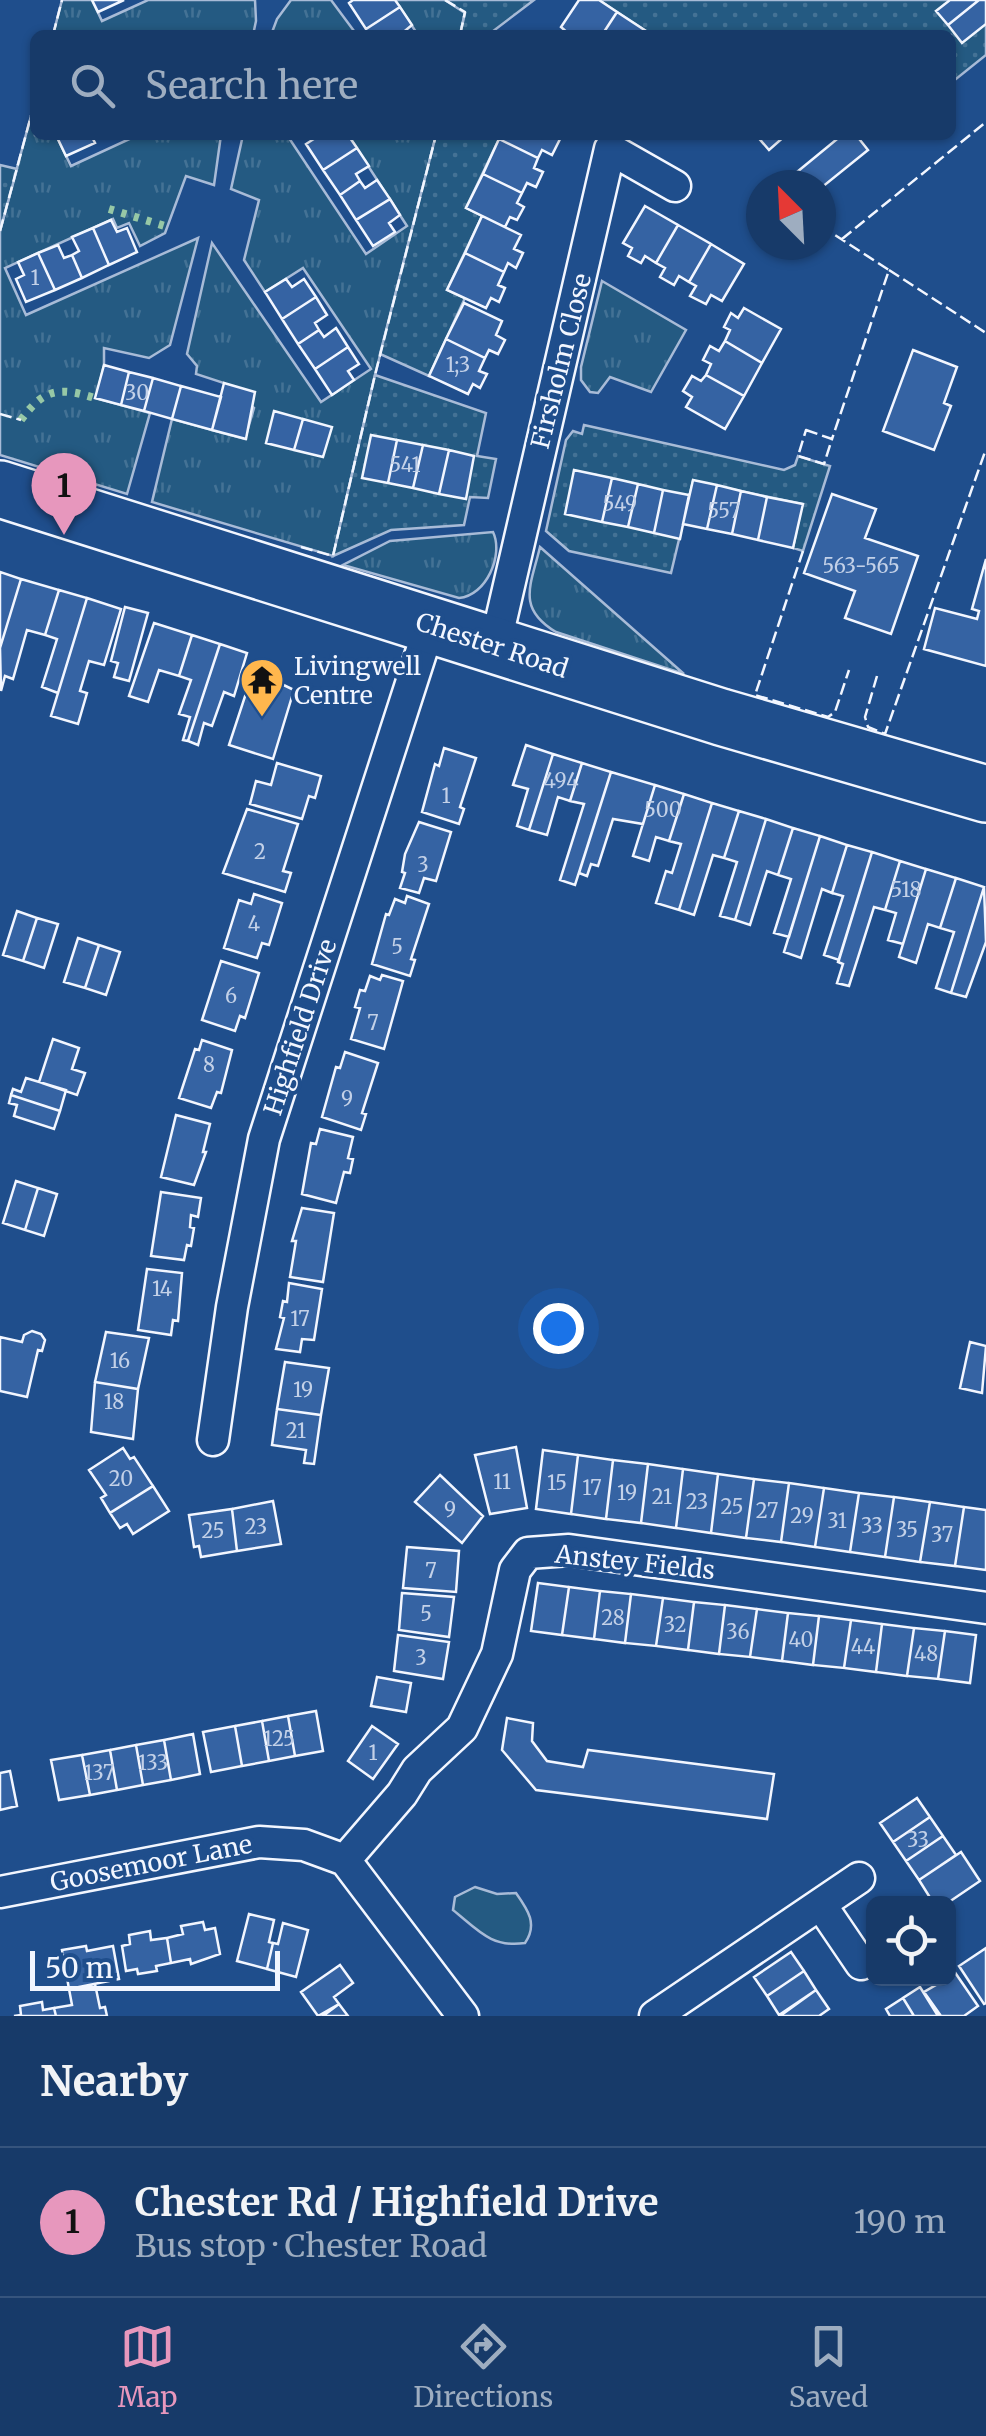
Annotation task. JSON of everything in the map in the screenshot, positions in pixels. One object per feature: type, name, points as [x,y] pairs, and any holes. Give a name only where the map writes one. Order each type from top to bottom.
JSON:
[{"type":"highway","name":"Chester Road","points":[[0,490],[495,646],[986,794]]},
{"type":"street","name":"Firsholm Close","points":[[495,646],[610,149],[675,186]]},
{"type":"street","name":"Highfield Drive","points":[[213,1440],[232,1307],[264,1139],[430,625]]},
{"type":"street","name":"Anstey Fields","points":[[345,1860],[418,1770],[462,1728],[497,1654],[515,1570],[528,1553],[569,1550],[986,1608]]},
{"type":"street","name":"Goosemoor Lane","points":[[0,1892],[259,1842],[304,1845],[345,1860]]},
{"type":"street","points":[[345,1860],[463,2016]]},
{"type":"street","points":[[655,2016],[859,1878]]},
{"type":"street","points":[[821,1905],[861,1964]]},
{"type":"green space","points":[[62,0],[92,0],[102,21],[148,0],[255,0],[254,30],[54,30]]},
{"type":"green space","points":[[291,0],[331,0],[353,30],[273,30]]},
{"type":"green space","points":[[395,0],[445,0],[465,12],[461,30],[415,30]]},
{"type":"green space","points":[[445,0],[534,0],[495,30],[461,30],[465,13]]},
{"type":"green space","points":[[599,0],[986,0],[986,55],[956,79],[956,30],[644,30]]},
{"type":"green space","points":[[30,120],[30,140],[58,140],[71,166],[127,140],[220,140],[214,185],[186,176],[165,233],[140,246],[129,223],[117,228],[113,219],[5,268],[26,315],[198,238],[170,345],[149,358],[104,348],[96,398],[150,413],[127,494],[0,455],[0,231]]},
{"type":"green space","points":[[242,140],[290,140],[366,254],[407,226],[351,140],[435,140],[333,556],[152,502],[172,419],[245,439],[254,408],[224,383],[196,374],[197,366],[187,354],[212,243],[321,402],[371,369],[303,268],[265,292],[244,260],[259,200],[231,189]]},
{"type":"green space","points":[[435,140],[499,140],[466,208],[482,216],[447,290],[465,298],[429,376],[380,354]]},
{"type":"green space","points":[[0,165],[17,169],[0,231]]},
{"type":"green space","points":[[602,281],[686,330],[651,392],[610,377],[598,393],[590,392],[581,380]]},
{"type":"green space","points":[[375,375],[486,413],[477,456],[496,459],[488,498],[470,497],[464,525],[391,530],[333,556]]},
{"type":"green space","points":[[584,425],[784,470],[795,465],[798,456],[830,466],[803,551],[793,548],[802,504],[693,481],[671,573],[569,551],[546,531],[566,440],[573,431],[582,434]]},
{"type":"green space","points":[[493,532],[496,552],[490,573],[469,596],[459,598],[343,565],[390,541]]},
{"type":"green space","points":[[540,547],[684,674],[556,632],[543,623],[535,614],[530,595]]},
{"type":"green space","points":[[475,1887],[497,1894],[516,1893],[531,1923],[525,1943],[494,1940],[453,1910],[455,1897]]},
{"type":"building","points":[[92,0],[124,0],[98,12]]},
{"type":"building","points":[[395,0],[400,7],[366,29],[349,3]]},
{"type":"building","points":[[579,0],[599,0],[617,12],[605,30],[561,27]]},
{"type":"building","points":[[950,0],[979,0],[948,25],[936,11]]},
{"type":"building","points":[[979,0],[986,0],[986,24],[962,43],[956,30],[948,25]]},
{"type":"building","points":[[400,7],[412,25],[406,30],[366,29]]},
{"type":"building","points":[[617,12],[644,30],[605,30]]},
{"type":"building","points":[[58,140],[94,140],[95,143],[66,156]]},
{"type":"building","points":[[312,140],[351,140],[357,148],[323,170],[306,144]]},
{"type":"building","points":[[499,140],[538,158],[534,168],[543,172],[536,187],[527,183],[522,193],[483,174]]},
{"type":"building","points":[[501,140],[560,140],[552,155],[542,150],[538,158]]},
{"type":"building","points":[[760,140],[780,140],[769,150]]},
{"type":"building","points":[[836,140],[860,140],[868,150],[836,176],[836,170],[799,170]]},
{"type":"building","points":[[357,148],[369,166],[356,174],[360,181],[340,195],[323,170]]},
{"type":"building","points":[[483,174],[522,193],[517,203],[524,207],[517,220],[510,217],[505,227],[466,208]]},
{"type":"building","points":[[377,180],[390,199],[356,220],[340,195],[360,181],[365,188]]},
{"type":"building","points":[[390,199],[400,215],[389,223],[395,232],[373,246],[356,220]]},
{"type":"building","points":[[645,206],[678,225],[656,263],[645,256],[641,263],[628,256],[632,248],[623,243]]},
{"type":"building","points":[[482,216],[521,235],[514,249],[523,253],[516,268],[508,263],[504,272],[465,253]]},
{"type":"building","points":[[111,220],[117,232],[127,228],[137,252],[109,265],[93,228]]},
{"type":"building","points":[[678,225],[711,244],[689,282],[679,276],[674,285],[660,277],[665,268],[656,263]]},
{"type":"building","points":[[93,228],[109,265],[82,278],[72,255],[79,251],[72,237]]},
{"type":"building","points":[[711,244],[744,264],[722,301],[711,295],[706,304],[690,296],[696,286],[689,282]]},
{"type":"building","points":[[58,245],[64,258],[72,255],[82,278],[55,290],[38,253]]},
{"type":"building","points":[[38,253],[55,290],[26,302],[16,279],[24,275],[18,262]]},
{"type":"building","points":[[465,253],[504,272],[498,285],[505,288],[499,302],[491,298],[486,308],[447,290]]},
{"type":"building","points":[[286,279],[292,287],[304,279],[316,297],[282,319],[265,292]]},
{"type":"building","points":[[316,297],[327,315],[315,323],[319,330],[298,344],[282,319]]},
{"type":"building","points":[[464,303],[502,321],[496,335],[505,340],[498,354],[489,350],[485,358],[446,339]]},
{"type":"building","points":[[744,308],[781,329],[762,363],[725,341],[730,330],[724,327],[731,313],[738,318]]},
{"type":"building","points":[[336,328],[348,347],[315,369],[298,344],[319,330],[324,337]]},
{"type":"building","points":[[446,339],[485,358],[479,371],[487,374],[480,388],[473,384],[468,394],[429,376]]},
{"type":"building","points":[[725,341],[762,363],[744,396],[706,375],[711,364],[703,360],[710,346],[719,351]]},
{"type":"building","points":[[348,347],[359,364],[348,371],[354,380],[332,395],[315,369]]},
{"type":"building","points":[[913,350],[957,367],[944,403],[951,406],[934,450],[883,431]]},
{"type":"building","points":[[104,365],[129,372],[121,405],[95,398]]},
{"type":"building","points":[[129,372],[153,378],[144,411],[121,405]]},
{"type":"building","points":[[706,375],[744,396],[725,429],[686,407],[692,397],[683,391],[692,376],[701,381]]},
{"type":"building","points":[[153,378],[181,386],[172,419],[144,411]]},
{"type":"building","points":[[224,383],[255,392],[246,439],[212,430]]},
{"type":"building","points":[[181,386],[221,397],[212,430],[172,419]]},
{"type":"building","points":[[274,411],[303,419],[294,450],[266,443]]},
{"type":"building","points":[[303,419],[332,427],[323,457],[294,450]]},
{"type":"building","points":[[371,435],[397,440],[388,483],[362,478]]},
{"type":"building","points":[[397,440],[423,445],[413,488],[388,483]]},
{"type":"building","points":[[423,445],[449,450],[439,494],[413,488]]},
{"type":"building","points":[[449,450],[474,456],[466,499],[439,494]]},
{"type":"building","points":[[574,470],[612,478],[602,522],[565,514]]},
{"type":"building","points":[[612,478],[638,484],[628,527],[602,522]]},
{"type":"building","points":[[693,480],[717,485],[707,529],[683,524]]},
{"type":"building","points":[[638,484],[663,490],[654,533],[628,527]]},
{"type":"building","points":[[717,485],[741,491],[732,534],[707,529]]},
{"type":"building","points":[[663,490],[689,495],[680,539],[654,533]]},
{"type":"building","points":[[741,491],[767,497],[758,540],[732,534]]},
{"type":"building","points":[[832,494],[876,509],[865,538],[918,556],[891,634],[845,618],[855,591],[804,573]]},
{"type":"building","points":[[767,497],[803,504],[793,548],[758,540]]},
{"type":"building","points":[[986,559],[986,666],[924,649],[935,608],[977,619],[979,611],[972,609]]},
{"type":"building","points":[[0,572],[21,579],[0,648]]},
{"type":"building","points":[[21,579],[59,590],[45,635],[27,630],[13,679],[5,676],[1,691],[0,648]]},
{"type":"building","points":[[59,590],[87,598],[58,693],[42,687],[57,639],[45,635]]},
{"type":"building","points":[[87,598],[121,609],[104,665],[89,661],[80,691],[87,693],[78,724],[51,716]]},
{"type":"building","points":[[125,607],[148,613],[129,681],[114,677],[118,663],[111,661]]},
{"type":"building","points":[[154,623],[192,635],[179,676],[159,670],[148,702],[129,696]]},
{"type":"building","points":[[192,635],[220,644],[188,741],[183,740],[190,717],[179,714],[191,680],[179,676]]},
{"type":"building","points":[[220,644],[247,653],[234,696],[224,692],[212,726],[204,723],[198,745],[188,741]]},
{"type":"building","name":"Livingwell Centre","points":[[267,677],[294,690],[273,759],[229,745],[251,678],[264,682]]},
{"type":"building","points":[[526,745],[553,754],[529,830],[517,826],[528,789],[513,785]]},
{"type":"building","points":[[444,748],[476,758],[460,807],[464,809],[459,824],[422,812],[435,764],[439,766]]},
{"type":"building","points":[[553,754],[582,763],[570,801],[558,797],[547,835],[529,830]]},
{"type":"building","points":[[277,763],[321,776],[315,798],[309,796],[302,819],[250,804],[256,781],[271,785]]},
{"type":"building","points":[[582,763],[611,772],[575,885],[560,880],[584,804],[570,801]]},
{"type":"building","points":[[611,772],[655,785],[643,824],[613,819],[598,866],[591,864],[587,876],[579,873]]},
{"type":"building","points":[[655,785],[684,794],[669,841],[656,837],[649,861],[633,856]]},
{"type":"building","points":[[684,794],[712,803],[679,910],[656,903],[666,871],[672,873],[681,844],[669,841]]},
{"type":"building","points":[[712,803],[739,811],[724,858],[713,855],[694,915],[679,910]]},
{"type":"building","points":[[247,809],[298,824],[283,871],[291,873],[285,892],[223,873]]},
{"type":"building","points":[[739,811],[766,819],[735,920],[720,916],[737,862],[724,858]]},
{"type":"building","points":[[766,819],[793,828],[778,875],[767,871],[750,925],[735,920]]},
{"type":"building","points":[[419,822],[451,832],[436,881],[424,878],[419,893],[400,888],[405,854]]},
{"type":"building","points":[[793,828],[820,836],[789,937],[774,933],[791,879],[778,875]]},
{"type":"building","points":[[820,836],[847,845],[832,893],[822,889],[801,958],[784,952]]},
{"type":"building","points":[[847,845],[872,852],[839,960],[824,955],[843,896],[832,893]]},
{"type":"building","points":[[872,852],[900,861],[885,910],[874,907],[849,986],[837,983],[843,964],[838,962]]},
{"type":"building","points":[[900,861],[926,869],[903,944],[888,940],[896,913],[885,910]]},
{"type":"building","points":[[926,869],[956,878],[940,928],[928,924],[916,963],[899,957]]},
{"type":"building","points":[[956,878],[984,887],[951,993],[936,988],[954,932],[940,928]]},
{"type":"building","points":[[984,887],[986,942],[966,997],[951,993]]},
{"type":"building","points":[[254,894],[282,903],[269,945],[262,943],[257,958],[224,948],[239,900],[251,904]]},
{"type":"building","points":[[407,896],[429,904],[411,959],[415,960],[410,976],[372,964],[386,914],[389,915],[395,899],[405,903]]},
{"type":"building","points":[[17,911],[37,918],[23,961],[3,955]]},
{"type":"building","points":[[37,918],[58,924],[44,968],[23,961]]},
{"type":"building","points":[[78,938],[99,945],[85,988],[64,982]]},
{"type":"building","points":[[99,945],[120,952],[106,995],[85,988]]},
{"type":"building","points":[[221,961],[259,973],[245,1018],[240,1016],[235,1031],[202,1020]]},
{"type":"building","points":[[382,975],[403,981],[384,1049],[351,1039],[360,1008],[355,1007],[360,990],[365,991],[370,976],[380,980]]},
{"type":"building","points":[[53,1039],[79,1048],[72,1069],[85,1073],[77,1095],[39,1082]]},
{"type":"building","points":[[202,1040],[232,1050],[221,1093],[217,1092],[211,1108],[179,1098],[195,1049],[199,1050]]},
{"type":"building","points":[[345,1052],[378,1063],[362,1113],[366,1114],[361,1130],[322,1117],[336,1067],[340,1068]]},
{"type":"building","points":[[26,1078],[66,1090],[60,1111],[11,1095],[13,1089],[21,1092]]},
{"type":"building","points":[[11,1095],[60,1111],[54,1129],[14,1116],[17,1105],[9,1103]]},
{"type":"building","points":[[176,1115],[210,1124],[206,1152],[194,1185],[161,1177]]},
{"type":"building","points":[[320,1129],[353,1137],[348,1158],[353,1159],[350,1173],[344,1172],[336,1203],[302,1194],[311,1143],[316,1144]]},
{"type":"building","points":[[16,1181],[38,1188],[25,1230],[3,1223]]},
{"type":"building","points":[[38,1188],[57,1194],[44,1236],[25,1230]]},
{"type":"building","points":[[161,1192],[201,1198],[198,1217],[191,1215],[190,1227],[194,1228],[184,1260],[151,1256]]},
{"type":"building","points":[[302,1208],[334,1213],[323,1282],[290,1277],[296,1241],[292,1241]]},
{"type":"building","points":[[147,1269],[182,1273],[178,1321],[173,1320],[171,1335],[138,1330]]},
{"type":"building","points":[[289,1283],[322,1289],[314,1340],[302,1339],[300,1352],[276,1349]]},
{"type":"building","points":[[32,1331],[45,1340],[42,1351],[38,1350],[27,1397],[0,1391],[0,1337],[22,1342],[24,1335]]},
{"type":"building","points":[[106,1332],[149,1338],[138,1389],[95,1382]]},
{"type":"building","points":[[970,1342],[986,1346],[982,1393],[960,1388]]},
{"type":"building","points":[[285,1362],[329,1368],[321,1415],[277,1409]]},
{"type":"building","points":[[95,1382],[138,1389],[133,1439],[91,1432]]},
{"type":"building","points":[[277,1409],[321,1415],[314,1464],[304,1463],[306,1450],[272,1445]]},
{"type":"building","points":[[516,1447],[527,1508],[490,1514],[475,1455]]},
{"type":"building","points":[[123,1448],[130,1459],[134,1457],[153,1486],[110,1513],[101,1498],[106,1495],[89,1470]]},
{"type":"building","points":[[543,1450],[578,1455],[571,1514],[536,1509]]},
{"type":"building","points":[[578,1455],[613,1460],[606,1519],[571,1514]]},
{"type":"building","points":[[613,1460],[648,1464],[641,1523],[606,1519]]},
{"type":"building","points":[[648,1464],[683,1469],[676,1528],[641,1523]]},
{"type":"building","points":[[683,1469],[718,1474],[711,1533],[676,1528]]},
{"type":"building","points":[[718,1474],[754,1479],[746,1538],[711,1533]]},
{"type":"building","points":[[440,1475],[483,1516],[462,1543],[415,1502]]},
{"type":"building","points":[[754,1479],[789,1483],[781,1542],[746,1538]]},
{"type":"building","points":[[789,1483],[824,1488],[815,1547],[781,1542]]},
{"type":"building","points":[[153,1486],[169,1511],[133,1534],[127,1524],[120,1528],[110,1513]]},
{"type":"building","points":[[824,1488],[859,1493],[850,1552],[815,1547]]},
{"type":"building","points":[[859,1493],[894,1497],[885,1557],[850,1552]]},
{"type":"building","points":[[894,1497],[930,1502],[920,1562],[885,1557]]},
{"type":"building","points":[[273,1501],[281,1544],[237,1551],[232,1509]]},
{"type":"building","points":[[930,1502],[964,1507],[955,1566],[920,1562]]},
{"type":"building","points":[[964,1507],[986,1510],[986,1570],[955,1566]]},
{"type":"building","points":[[232,1509],[237,1551],[201,1557],[199,1546],[194,1547],[189,1515]]},
{"type":"building","points":[[407,1547],[459,1551],[456,1592],[403,1588]]},
{"type":"building","points":[[538,1583],[569,1587],[562,1635],[531,1631]]},
{"type":"building","points":[[569,1587],[600,1591],[594,1639],[562,1635]]},
{"type":"building","points":[[600,1591],[631,1594],[625,1643],[594,1639]]},
{"type":"building","points":[[402,1593],[454,1597],[449,1637],[399,1630]]},
{"type":"building","points":[[631,1594],[663,1598],[656,1646],[625,1643]]},
{"type":"building","points":[[663,1598],[694,1602],[688,1650],[656,1646]]},
{"type":"building","points":[[694,1602],[725,1605],[719,1654],[688,1650]]},
{"type":"building","points":[[725,1605],[757,1609],[750,1657],[719,1654]]},
{"type":"building","points":[[757,1609],[788,1613],[782,1661],[750,1657]]},
{"type":"building","points":[[788,1613],[819,1616],[813,1665],[782,1661]]},
{"type":"building","points":[[819,1616],[851,1620],[844,1668],[813,1665]]},
{"type":"building","points":[[851,1620],[882,1624],[876,1672],[844,1668]]},
{"type":"building","points":[[882,1624],[914,1628],[907,1676],[876,1672]]},
{"type":"building","points":[[914,1628],[945,1631],[938,1679],[907,1676]]},
{"type":"building","points":[[945,1631],[976,1635],[970,1683],[938,1679]]},
{"type":"building","points":[[398,1635],[449,1642],[443,1679],[394,1671]]},
{"type":"building","points":[[377,1677],[411,1683],[406,1712],[371,1706]]},
{"type":"building","points":[[316,1711],[323,1751],[295,1756],[288,1716]]},
{"type":"building","points":[[288,1716],[295,1756],[269,1761],[262,1721]]},
{"type":"building","points":[[507,1718],[533,1723],[532,1741],[547,1761],[583,1767],[588,1750],[774,1774],[767,1819],[536,1790],[502,1750]]},
{"type":"building","points":[[262,1721],[269,1761],[242,1766],[235,1726]]},
{"type":"building","points":[[235,1726],[242,1766],[211,1772],[203,1732]]},
{"type":"building","points":[[372,1726],[398,1744],[373,1779],[348,1761]]},
{"type":"building","points":[[193,1734],[200,1774],[171,1780],[164,1740]]},
{"type":"building","points":[[164,1740],[171,1780],[143,1785],[136,1745]]},
{"type":"building","points":[[136,1745],[143,1785],[117,1790],[110,1750]]},
{"type":"building","points":[[110,1750],[117,1790],[90,1795],[82,1755]]},
{"type":"building","points":[[82,1755],[90,1795],[59,1800],[51,1760]]},
{"type":"building","points":[[10,1771],[17,1806],[0,1810],[0,1773]]},
{"type":"building","points":[[917,1798],[930,1817],[893,1842],[880,1823]]},
{"type":"building","points":[[930,1817],[943,1836],[906,1861],[893,1842]]},
{"type":"building","points":[[943,1836],[956,1855],[919,1880],[906,1861]]},
{"type":"building","points":[[961,1852],[980,1881],[956,1897],[929,1896],[919,1880]]},
{"type":"building","points":[[249,1914],[274,1920],[267,1969],[237,1961]]},
{"type":"building","points":[[203,1922],[205,1930],[215,1928],[220,1954],[191,1964],[190,1959],[171,1963],[167,1938],[183,1934],[181,1926]]},
{"type":"building","points":[[283,1923],[308,1930],[296,1977],[267,1969]]},
{"type":"building","points":[[150,1931],[151,1940],[167,1938],[171,1963],[156,1966],[157,1971],[126,1971],[122,1946],[130,1944],[129,1935]]},
{"type":"building","points":[[86,1946],[87,1951],[113,1946],[119,1979],[69,1989],[62,1950]]},
{"type":"building","points":[[986,1948],[986,2003],[984,2004],[959,1966]]},
{"type":"building","points":[[791,1952],[804,1971],[767,1996],[754,1977]]},
{"type":"building","points":[[340,1965],[353,1983],[334,1997],[339,2004],[318,2016],[301,1992]]},
{"type":"building","points":[[804,1971],[816,1990],[779,2015],[767,1996]]},
{"type":"building","points":[[956,1974],[978,2006],[964,2016],[941,2016],[924,1992],[934,1986],[956,1986]]},
{"type":"building","points":[[95,1984],[100,2008],[105,2007],[107,2016],[56,2016],[54,2008],[72,2005],[69,1989]]},
{"type":"building","points":[[920,1987],[938,2016],[914,2016],[903,1998]]},
{"type":"building","points":[[816,1990],[829,2009],[819,2016],[780,2016]]},
{"type":"building","points":[[903,1998],[914,2016],[890,2016],[886,2009]]},
{"type":"building","points":[[42,2002],[43,2010],[54,2008],[56,2016],[14,2016],[21,2015],[20,2006]]},
{"type":"building","points":[[339,2004],[348,2016],[323,2016]]},
{"type":"hedge","points":[[109,209],[165,226]]},
{"type":"hedge","points":[[21,420],[37,402],[54,393],[72,392],[95,398]]},
{"type":"fence","points":[[54,30],[62,0]]},
{"type":"fence","points":[[445,0],[465,12],[461,30]]},
{"type":"fence","points":[[0,231],[30,120]]},
{"type":"fence","points":[[842,239],[986,122]]},
{"type":"fence","points":[[301,547],[333,556],[435,140]]},
{"type":"fence","points":[[832,439],[889,270],[836,236]]},
{"type":"fence","points":[[889,270],[986,333]]},
{"type":"fence","points":[[0,414],[21,420]]},
{"type":"fence","points":[[806,430],[832,439],[824,464],[798,456],[806,430]]},
{"type":"fence","points":[[877,676],[865,717],[868,727],[885,734],[986,449]]},
{"type":"fence","points":[[803,551],[755,695],[828,717],[835,712],[849,670]]},
{"type":"place","name":"Chester Rd / Highfield Drive","points":[[64,535]]},
{"type":"place","name":"Livingwell Centre","points":[[262,718]]}]
